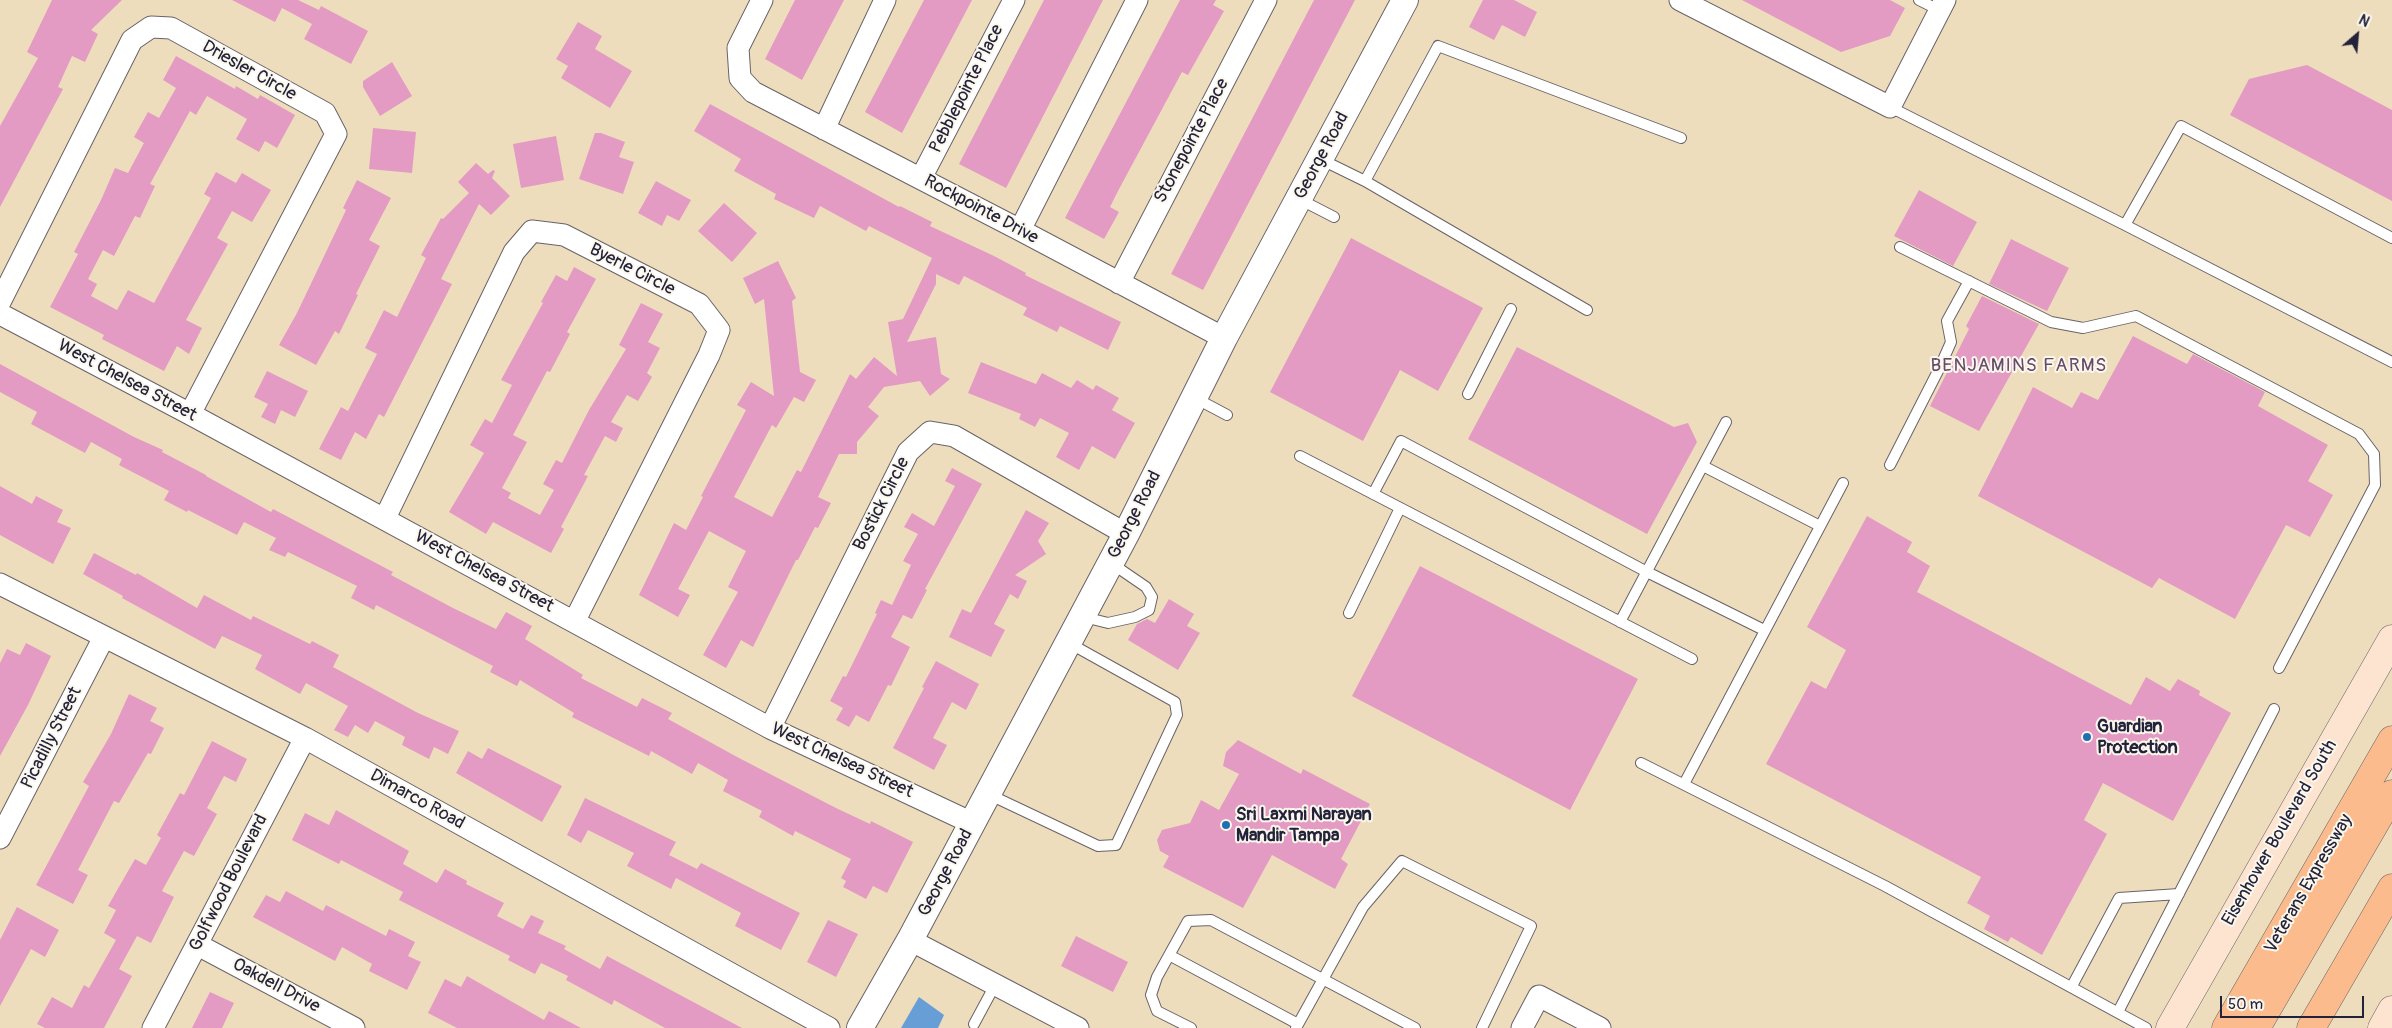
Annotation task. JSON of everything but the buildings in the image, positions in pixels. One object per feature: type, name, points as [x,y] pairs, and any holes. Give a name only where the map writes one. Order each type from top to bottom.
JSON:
[{"type":"highway","name":"Veterans Expressway","points":[[2226,1028],[2392,740]]},
{"type":"highway","points":[[2256,1028],[2392,794]]},
{"type":"highway","points":[[2311,1028],[2392,888]]},
{"type":"main road","name":"Eisenhower Boulevard South","points":[[2170,1028],[2392,639]]},
{"type":"main road","points":[[2382,1028],[2392,1010]]},
{"type":"street","name":"Rockpointe Drive","points":[[762,0],[738,48],[740,78],[753,92],[921,178],[1224,338]]},
{"type":"street","points":[[824,129],[885,0]]},
{"type":"street","name":"Pebblepointe Place","points":[[921,178],[1014,0]]},
{"type":"street","points":[[1020,230],[1137,0]]},
{"type":"street","name":"Stonepointe Place","points":[[1119,283],[1266,0]]},
{"type":"street","name":"George Road","points":[[860,1028],[910,940],[1126,534],[1224,338],[1405,0]]},
{"type":"street","points":[[1680,0],[1890,107],[1942,5]]},
{"type":"street","name":"Driesler Circle","points":[[0,302],[132,40],[152,27],[171,28],[325,113],[336,134],[190,414]]},
{"type":"street","name":"Byerle Circle","points":[[385,518],[514,252],[532,231],[564,235],[699,304],[719,330],[709,355],[575,620]]},
{"type":"street","name":"West Chelsea Street","points":[[0,314],[575,620],[770,728],[972,823]]},
{"type":"street","name":"Bostick Circle","points":[[770,728],[908,452],[930,432],[954,436],[1126,534]]},
{"type":"street","name":"Dimarco Road","points":[[0,584],[305,738],[829,1028]]},
{"type":"street","name":"Picadilly Street","points":[[0,838],[104,637]]},
{"type":"street","name":"Golfwood Boulevard","points":[[153,1028],[305,738]]},
{"type":"street","points":[[910,940],[1078,1028]]},
{"type":"street","name":"Oakdell Drive","points":[[198,945],[354,1028]]},
{"type":"street","points":[[1522,1028],[1539,996],[1600,1028]]},
{"type":"lane","points":[[1919,0],[1942,5]]},
{"type":"lane","points":[[1365,181],[1438,46],[1682,138]]},
{"type":"lane","points":[[1890,107],[2392,362]]},
{"type":"lane","points":[[2125,225],[2181,126],[2392,238]]},
{"type":"lane","points":[[1319,158],[1365,181],[1587,310]]},
{"type":"lane","points":[[1299,199],[1334,217]]},
{"type":"lane","points":[[1900,248],[2051,322],[2084,328],[2136,316],[2359,434],[2374,454],[2375,485],[2279,668]]},
{"type":"lane","points":[[1890,465],[1951,342],[1947,321],[1969,281]]},
{"type":"lane","points":[[1468,394],[1511,309]]},
{"type":"lane","points":[[1194,398],[1227,415]]},
{"type":"lane","points":[[1620,622],[1726,422]]},
{"type":"lane","points":[[1373,494],[1401,441],[1647,572],[1764,630]]},
{"type":"lane","points":[[1300,456],[1692,660]]},
{"type":"lane","points":[[1703,466],[1820,526]]},
{"type":"lane","points":[[1684,784],[1843,483]]},
{"type":"lane","points":[[1349,613],[1400,508]]},
{"type":"lane","points":[[1082,616],[1108,622],[1135,617],[1149,610],[1152,597],[1146,587],[1110,562]]},
{"type":"lane","points":[[988,794],[1098,846],[1116,845],[1177,715],[1175,702],[1068,643]]},
{"type":"lane","points":[[2118,1012],[2274,709]]},
{"type":"lane","points":[[1641,763],[1884,886],[2072,986],[2146,1028]]},
{"type":"lane","points":[[1169,955],[1297,1026],[1363,907],[1402,861],[1531,926],[1482,1028]]},
{"type":"lane","points":[[2072,986],[2119,898],[2179,894]]},
{"type":"lane","points":[[1191,1028],[1157,1011],[1151,995],[1169,955],[1188,921],[1211,920],[1415,1028]]},
{"type":"lane","points":[[976,1027],[995,984]]},
{"type":"water","points":[[919,997],[944,1015],[938,1028],[901,1028]]},
{"type":"place","name":"Guardian Protection","points":[[2087,737]]},
{"type":"place","name":"Sri Laxmi Narayan Mandir Tampa","points":[[1226,825]]},
{"type":"district","name":"BENJAMINS FARMS","points":[[2019,366]]}]
